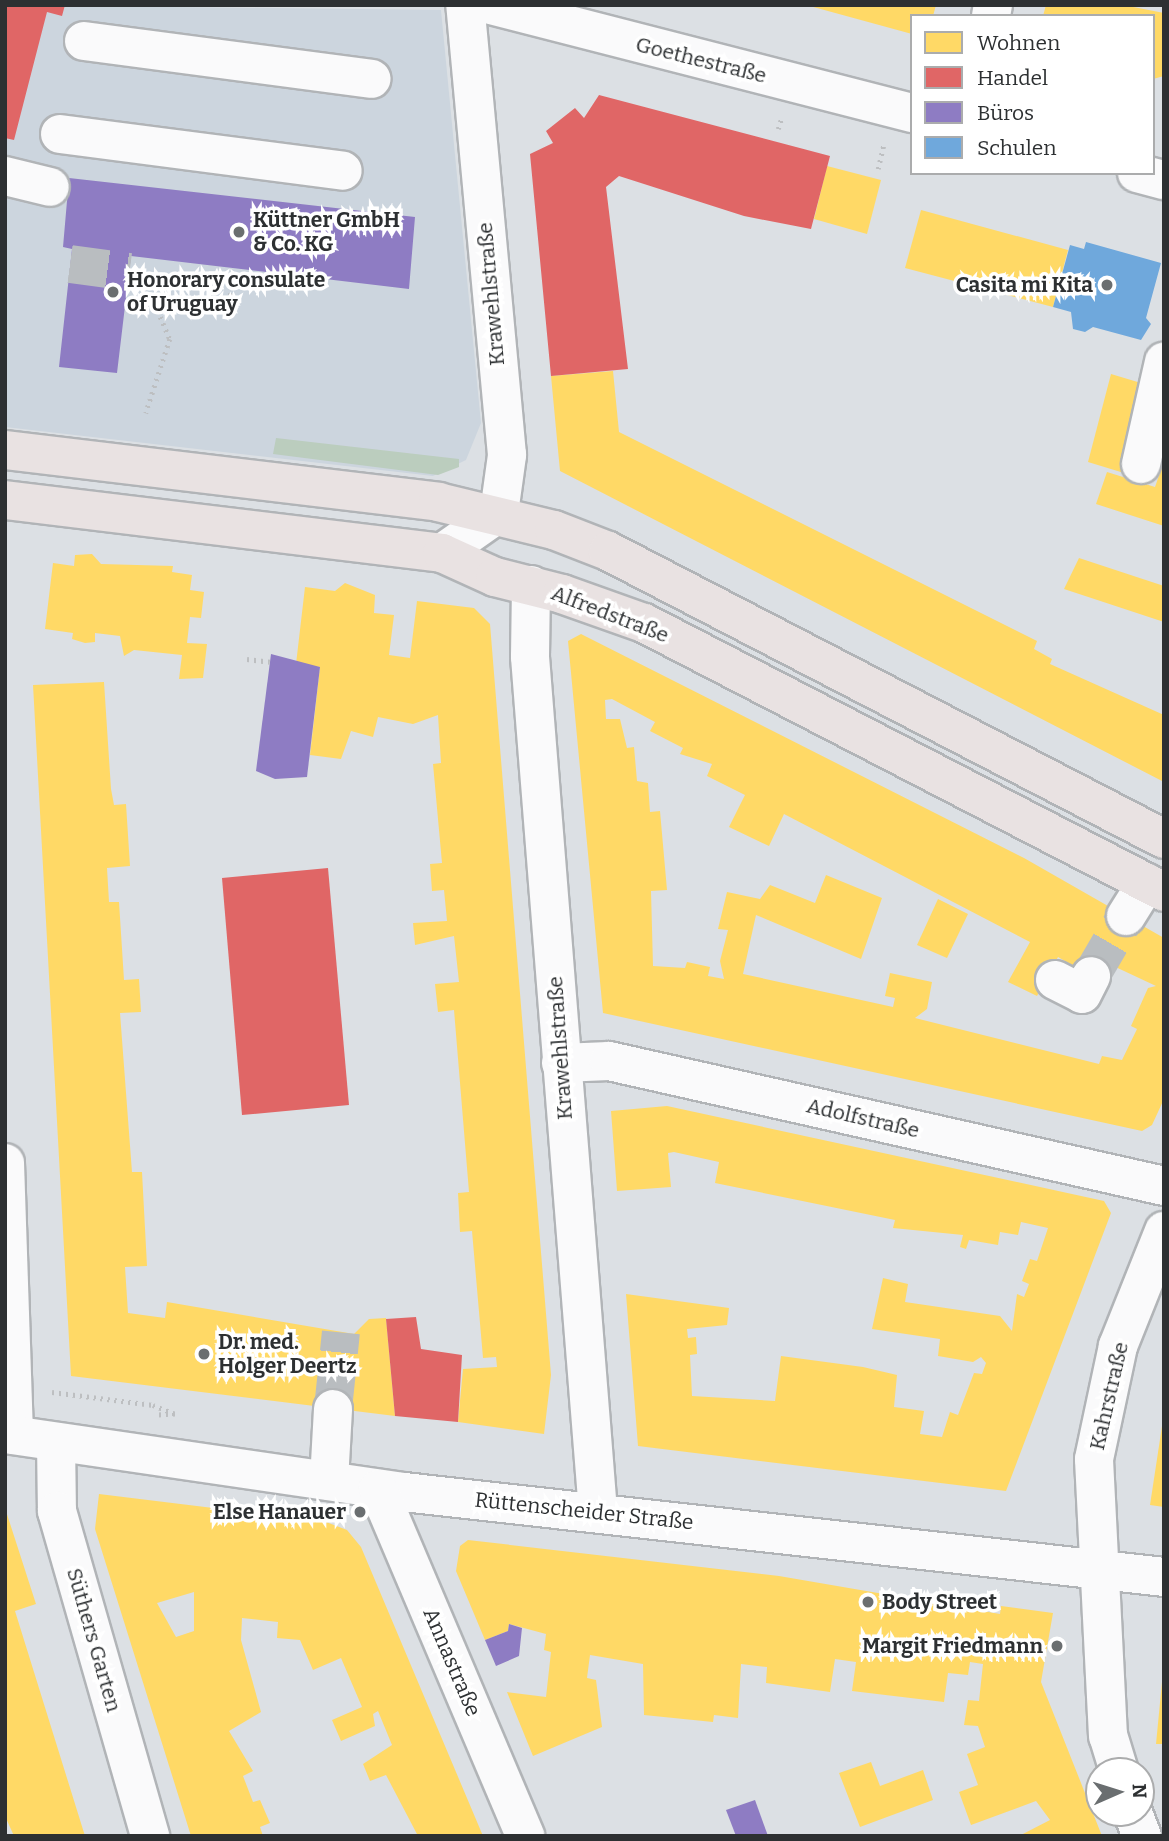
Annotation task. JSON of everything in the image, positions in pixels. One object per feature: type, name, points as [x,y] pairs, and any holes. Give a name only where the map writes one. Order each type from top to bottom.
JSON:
[{"type":"main road","points":[[5,450],[499,513],[608,551],[1164,839]]},
{"type":"main road","name":"Alfredstraße","points":[[5,500],[442,553],[644,623],[1155,888]]},
{"type":"street","name":"Krawehlstraße","points":[[465,5],[507,455],[499,513]]},
{"type":"street","name":"Goethestraße","points":[[491,5],[899,125]]},
{"type":"street","points":[[84,41],[372,79]]},
{"type":"street","points":[[60,134],[343,171]]},
{"type":"street","points":[[1145,175],[1164,180]]},
{"type":"street","points":[[5,176],[50,187]]},
{"type":"street","points":[[1141,464],[1157,425],[1164,362]]},
{"type":"street","points":[[442,553],[499,513]]},
{"type":"street","name":"Krawehlstraße","points":[[531,585],[530,657],[597,1511]]},
{"type":"street","points":[[1126,916],[1155,888]]},
{"type":"street","name":"Adolfstraße","points":[[561,1063],[608,1061],[1164,1186]]},
{"type":"street","points":[[5,1163],[10,1435]]},
{"type":"street","name":"Kahrstraße","points":[[1115,1757],[1108,1735],[1098,1569],[1097,1429],[1118,1346],[1164,1231]]},
{"type":"street","points":[[329,1481],[333,1409]]},
{"type":"street","name":"Rüttenscheider Straße","points":[[10,1435],[378,1489],[597,1511],[1164,1577]]},
{"type":"street","name":"Süthers Garten","points":[[56,1442],[57,1511],[150,1836]]},
{"type":"street","name":"Annastraße","points":[[378,1489],[525,1836]]},
{"type":"path","points":[[878,169],[899,125]]},
{"type":"path","points":[[229,309],[233,268]]},
{"type":"path","points":[[139,301],[155,304],[170,339],[146,413]]},
{"type":"path","points":[[247,659],[270,662]]},
{"type":"path","points":[[52,1392],[153,1405],[175,1415],[153,1415]]},
{"type":"shaded area","points":[[5,5],[441,10],[481,423],[466,460],[433,476],[5,427]]},
{"type":"green space","points":[[276,438],[459,459],[459,467],[438,475],[273,454]]},
{"type":"building: Wohnen","points":[[806,5],[936,5],[934,14],[910,14],[910,33]]},
{"type":"building: Wohnen","points":[[1046,5],[1123,5],[1164,13],[1164,76],[1155,78],[1155,14],[1044,14]]},
{"type":"building: Wohnen","points":[[827,166],[881,180],[867,234],[814,219]]},
{"type":"building: Wohnen","points":[[921,210],[1068,250],[1053,307],[905,268]]},
{"type":"building: Wohnen","points":[[613,371],[619,432],[1037,641],[1034,649],[1052,659],[1050,664],[1164,715],[1164,782],[560,471],[551,376]]},
{"type":"building: Wohnen","points":[[1111,374],[1151,386],[1124,473],[1088,462]]},
{"type":"building: Wohnen","points":[[1164,461],[1164,526],[1096,504],[1107,472],[1155,487]]},
{"type":"building: Wohnen","points":[[92,554],[101,564],[173,566],[172,572],[192,575],[190,590],[204,592],[201,618],[190,617],[187,643],[207,644],[203,678],[179,679],[182,655],[134,650],[124,656],[120,636],[95,633],[95,642],[85,643],[72,639],[73,633],[45,629],[53,563],[74,566],[75,555]]},
{"type":"building: Wohnen","points":[[1079,558],[1164,586],[1164,622],[1064,589]]},
{"type":"building: Wohnen","points":[[345,583],[375,595],[374,613],[394,615],[389,655],[410,658],[417,601],[474,608],[490,624],[551,1375],[544,1434],[458,1422],[463,1369],[497,1367],[496,1357],[483,1358],[472,1231],[460,1232],[458,1193],[469,1192],[454,1010],[438,1012],[435,984],[459,982],[454,936],[415,945],[413,923],[447,921],[444,890],[432,891],[430,864],[442,863],[433,764],[441,763],[438,715],[413,724],[378,717],[373,737],[351,731],[341,759],[310,755],[320,667],[296,664],[305,587],[335,591]]},
{"type":"building: Wohnen","points":[[581,634],[1024,858],[1164,938],[1164,1099],[1152,1125],[1142,1131],[603,1013],[568,641]],"holes":[[[612,699],[655,722],[650,731],[683,748],[680,754],[712,764],[707,776],[745,795],[729,827],[769,846],[784,814],[1030,942],[1008,982],[1037,996],[1058,957],[1098,980],[1107,963],[1156,986],[1148,988],[1131,1026],[1137,1029],[1122,1060],[1102,1056],[1099,1064],[915,1018],[927,1009],[932,982],[890,973],[885,996],[895,998],[893,1007],[743,974],[756,915],[861,959],[882,898],[826,875],[815,903],[770,885],[760,899],[727,892],[718,929],[728,930],[720,961],[724,979],[708,976],[710,967],[687,962],[685,968],[653,966],[651,891],[667,890],[660,811],[650,812],[648,783],[637,781],[634,747],[627,748],[620,719],[606,719],[605,700]]]},
{"type":"building: Wohnen","points":[[104,682],[111,789],[114,805],[126,804],[130,866],[107,868],[109,902],[119,902],[124,980],[139,979],[141,1012],[120,1013],[132,1172],[142,1172],[147,1266],[125,1267],[128,1313],[165,1318],[167,1302],[354,1334],[369,1319],[386,1318],[395,1416],[71,1376],[33,685]]},
{"type":"building: Wohnen","points":[[938,899],[968,914],[947,958],[917,945]]},
{"type":"building: Wohnen","points":[[667,1106],[1104,1201],[1111,1213],[1006,1491],[638,1446],[626,1294],[729,1308],[727,1325],[687,1329],[688,1338],[696,1337],[697,1354],[690,1355],[692,1396],[775,1401],[781,1356],[863,1367],[897,1375],[894,1407],[924,1411],[920,1434],[942,1437],[950,1412],[958,1415],[974,1373],[982,1374],[986,1363],[981,1357],[973,1362],[938,1356],[940,1339],[872,1329],[883,1278],[908,1284],[905,1302],[1000,1316],[1012,1331],[1017,1294],[1024,1297],[1029,1284],[1022,1281],[1030,1259],[1037,1261],[1048,1228],[1021,1222],[1018,1235],[1000,1232],[998,1245],[969,1240],[966,1249],[960,1247],[963,1235],[893,1228],[895,1220],[715,1183],[719,1162],[674,1152],[668,1153],[671,1187],[617,1191],[611,1111]]},
{"type":"building: Wohnen","points":[[1164,1413],[1164,1507],[1150,1505]]},
{"type":"building: Wohnen","points":[[99,1494],[326,1522],[347,1530],[361,1547],[483,1836],[418,1836],[386,1775],[370,1781],[363,1764],[392,1745],[378,1711],[373,1714],[375,1726],[341,1741],[332,1720],[362,1707],[341,1658],[313,1670],[300,1640],[277,1638],[278,1622],[242,1618],[241,1640],[261,1712],[229,1731],[253,1771],[243,1776],[253,1802],[260,1800],[270,1823],[260,1827],[263,1836],[191,1836],[95,1529]],"holes":[[[194,1592],[194,1631],[176,1637],[157,1603]]]},
{"type":"building: Wohnen","points":[[5,1508],[36,1604],[15,1611],[85,1836],[14,1836],[5,1816]]},
{"type":"building: Wohnen","points":[[468,1540],[779,1576],[1000,1614],[1001,1606],[1053,1613],[1041,1682],[1085,1793],[1085,1827],[1098,1827],[1102,1836],[1019,1836],[1050,1820],[1036,1801],[971,1825],[959,1792],[978,1785],[967,1754],[985,1747],[978,1726],[964,1725],[968,1700],[979,1701],[983,1664],[970,1662],[968,1675],[948,1673],[944,1702],[852,1691],[856,1662],[835,1659],[830,1692],[766,1683],[767,1667],[741,1664],[738,1718],[714,1715],[713,1722],[644,1715],[643,1664],[590,1655],[587,1678],[596,1680],[602,1727],[533,1756],[507,1692],[546,1697],[551,1652],[544,1650],[546,1634],[509,1624],[508,1631],[485,1640],[456,1571],[460,1546]]},
{"type":"building: Wohnen","points":[[1162,1682],[1164,1744],[1156,1744]]},
{"type":"building: Wohnen","points":[[871,1762],[880,1786],[923,1770],[933,1800],[860,1827],[839,1773]]},
{"type":"building: Handel","points":[[5,5],[65,5],[62,16],[47,12],[14,140],[5,138]]},
{"type":"building: Handel","points":[[599,95],[830,156],[811,229],[744,216],[619,176],[606,187],[628,369],[551,376],[530,154],[553,143],[546,131],[575,108],[584,118]]},
{"type":"building: Handel","points":[[328,868],[349,1105],[242,1115],[222,878]]},
{"type":"building: Handel","points":[[416,1317],[421,1349],[462,1355],[458,1422],[395,1416],[386,1319]]},
{"type":"building: Büros","name":"Küttner GmbH & Co. KG","points":[[69,178],[415,217],[409,289],[131,256],[117,373],[59,367],[72,249],[63,247]]},
{"type":"building: Büros","points":[[271,654],[320,667],[307,777],[275,779],[256,771]]},
{"type":"building: Büros","points":[[509,1624],[522,1628],[519,1656],[496,1666],[485,1640],[508,1631]]},
{"type":"building: Büros","points":[[755,1800],[768,1836],[736,1836],[726,1810]]},
{"type":"building: Schulen","name":"Casita mi Kita","points":[[1086,242],[1161,263],[1146,318],[1151,324],[1141,340],[1093,327],[1085,332],[1073,329],[1071,312],[1053,307],[1070,245],[1084,249]]},
{"type":"tunnel","points":[[70,264],[129,272]]},
{"type":"tunnel","points":[[1091,976],[1126,916]]},
{"type":"tunnel","points":[[333,1409],[341,1332]]},
{"type":"place","name":"Küttner GmbH & Co. KG","points":[[239,232]]},
{"type":"place","name":"Casita mi Kita","points":[[1107,285]]},
{"type":"place","name":"Honorary consulate of Uruguay","points":[[113,292]]},
{"type":"place","name":"Dr. med. Holger Deertz","points":[[204,1354]]},
{"type":"place","name":"Else Hanauer","points":[[360,1512]]},
{"type":"place","name":"Body Street","points":[[868,1602]]},
{"type":"place","name":"Margit Friedmann","points":[[1057,1646]]}]
